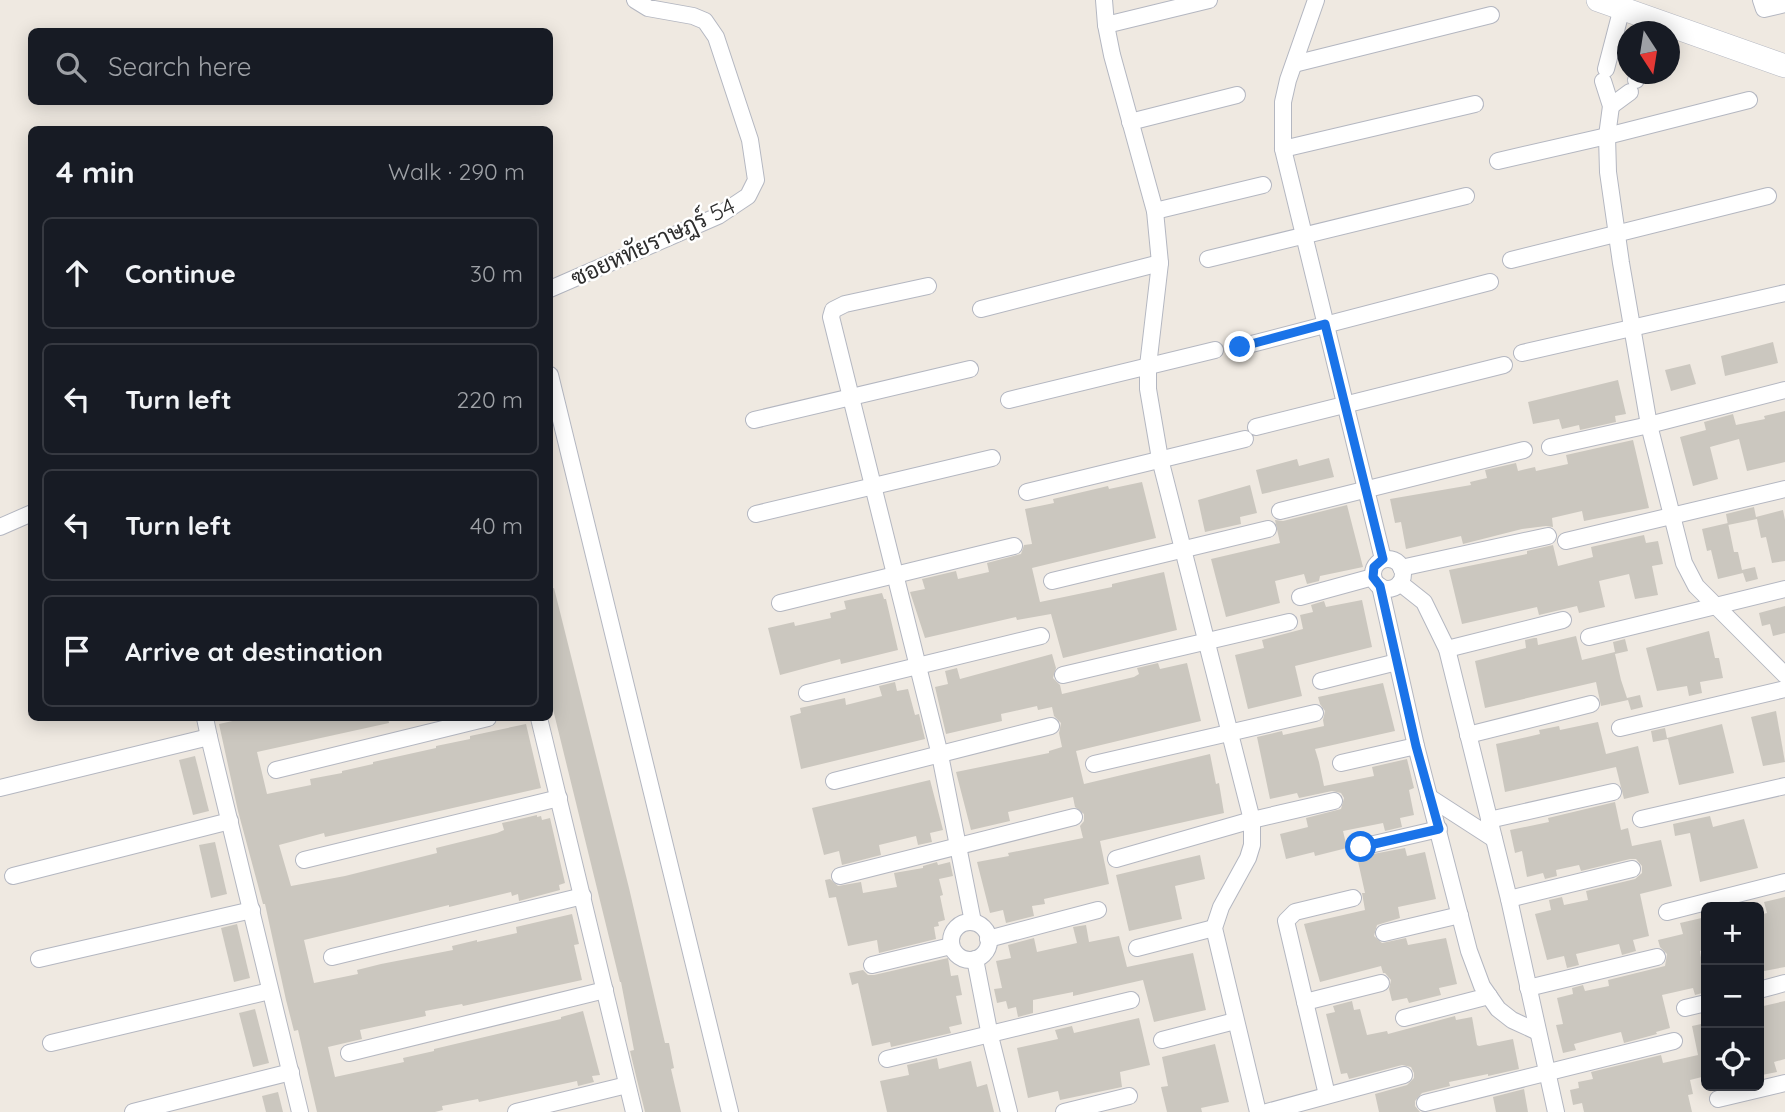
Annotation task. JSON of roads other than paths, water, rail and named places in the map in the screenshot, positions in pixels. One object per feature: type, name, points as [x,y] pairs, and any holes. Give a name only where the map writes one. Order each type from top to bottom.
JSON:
[{"type":"main road","points":[[1598,0],[1623,4],[1785,66]]},
{"type":"street","name":"ซอยหทัยราษฎร์ 54","points":[[553,288],[719,216],[748,196],[756,180],[750,140],[716,37],[705,21],[693,16],[648,8],[635,0]]},
{"type":"street","points":[[1104,0],[1106,25],[1155,211],[1160,263],[1148,366],[1148,389],[1160,459],[1251,820],[1252,845],[1248,858],[1220,907],[1214,928],[1234,1021],[1258,1112]]},
{"type":"street","points":[[1106,25],[1209,0]]},
{"type":"street","points":[[1761,0],[1764,9],[1785,4]]},
{"type":"street","points":[[1318,1],[1283,102],[1283,149],[1383,559]]},
{"type":"street","points":[[1623,4],[1604,75],[1611,106],[1607,136],[1608,172],[1649,425],[1684,563],[1696,586],[1785,675]]},
{"type":"street","points":[[1294,64],[1491,15]]},
{"type":"street","points":[[1611,106],[1633,84]]},
{"type":"street","points":[[1130,122],[1237,95]]},
{"type":"street","points":[[1498,161],[1749,100]]},
{"type":"street","points":[[1283,149],[1475,104]]},
{"type":"street","points":[[1155,211],[1263,185]]},
{"type":"street","points":[[1208,259],[1466,196]]},
{"type":"street","points":[[1511,260],[1768,196]]},
{"type":"street","points":[[981,309],[1160,263]]},
{"type":"street","points":[[1240,347],[1490,282]]},
{"type":"street","points":[[928,286],[845,304],[833,310],[831,317],[940,755],[973,922]]},
{"type":"street","points":[[1522,353],[1785,293]]},
{"type":"street","points":[[1009,400],[1215,350]]},
{"type":"street","points":[[1027,492],[1160,459],[1344,405],[1504,365]]},
{"type":"street","points":[[754,420],[970,369]]},
{"type":"street","points":[[553,388],[730,1112]]},
{"type":"street","points":[[1550,447],[1785,390]]},
{"type":"street","points":[[1280,511],[1524,450]]},
{"type":"street","points":[[757,514],[992,458]]},
{"type":"street","points":[[1566,541],[1785,489]]},
{"type":"street","points":[[0,527],[28,515]]},
{"type":"street","points":[[1052,581],[1268,529]]},
{"type":"street","points":[[1300,597],[1377,582],[1391,588],[1401,575],[1548,536]]},
{"type":"street","points":[[780,603],[1014,547]]},
{"type":"street","points":[[1538,1032],[1512,1020],[1498,1009],[1482,986],[1429,797],[1377,582],[1374,567],[1383,559],[1394,560],[1401,575],[1424,602],[1447,649],[1509,899],[1556,1112]]},
{"type":"street","points":[[1589,637],[1785,589]]},
{"type":"street","points":[[1447,649],[1563,620]]},
{"type":"street","points":[[1063,675],[1289,622]]},
{"type":"street","points":[[807,694],[1041,636]]},
{"type":"street","points":[[1321,681],[1397,662]]},
{"type":"street","points":[[1620,729],[1785,689]]},
{"type":"street","points":[[1468,735],[1591,704]]},
{"type":"street","points":[[1094,764],[1315,713]]},
{"type":"street","points":[[206,721],[300,1112]]},
{"type":"street","points":[[276,770],[476,721]]},
{"type":"street","points":[[540,721],[634,1112]]},
{"type":"street","points":[[834,781],[1051,726]]},
{"type":"street","points":[[0,788],[209,737]]},
{"type":"street","points":[[1341,763],[1416,746]]},
{"type":"street","points":[[1641,819],[1785,786]]},
{"type":"street","points":[[1489,820],[1613,792]]},
{"type":"street","points":[[1429,797],[1494,839]]},
{"type":"street","points":[[304,860],[559,798]]},
{"type":"street","points":[[1116,859],[1251,820],[1334,802]]},
{"type":"street","points":[[840,876],[1074,817]]},
{"type":"street","points":[[13,876],[230,821]]},
{"type":"street","points":[[1361,847],[1439,829]]},
{"type":"street","points":[[1509,899],[1632,869]]},
{"type":"street","points":[[1667,912],[1785,882]]},
{"type":"street","points":[[332,957],[583,896]]},
{"type":"street","points":[[1327,1096],[1286,921],[1295,912],[1353,898]]},
{"type":"street","points":[[39,959],[252,910]]},
{"type":"street","points":[[988,939],[1098,910]]},
{"type":"street","points":[[1384,933],[1460,915]]},
{"type":"street","points":[[973,922],[982,926],[988,939],[985,951],[975,959],[963,959],[951,946],[951,935],[958,926],[973,922]]},
{"type":"street","points":[[1137,948],[1214,928]]},
{"type":"street","points":[[872,965],[951,946]]},
{"type":"street","points":[[1528,988],[1657,957]]},
{"type":"street","points":[[975,959],[1009,1112]]},
{"type":"street","points":[[1305,1002],[1381,983]]},
{"type":"street","points":[[1764,988],[1785,983]]},
{"type":"street","points":[[349,1053],[605,990]]},
{"type":"street","points":[[51,1042],[271,991]]},
{"type":"street","points":[[1404,1018],[1489,996]]},
{"type":"street","points":[[887,1059],[1131,1000]]},
{"type":"street","points":[[1685,1008],[1701,1004]]},
{"type":"street","points":[[1162,1040],[1234,1021]]},
{"type":"street","points":[[1425,1102],[1674,1041]]},
{"type":"street","points":[[133,1112],[291,1072]]},
{"type":"street","points":[[1266,1112],[1404,1075]]},
{"type":"street","points":[[1718,1099],[1785,1083]]},
{"type":"street","points":[[516,1112],[627,1085]]},
{"type":"street","points":[[1065,1112],[1129,1096]]}]
